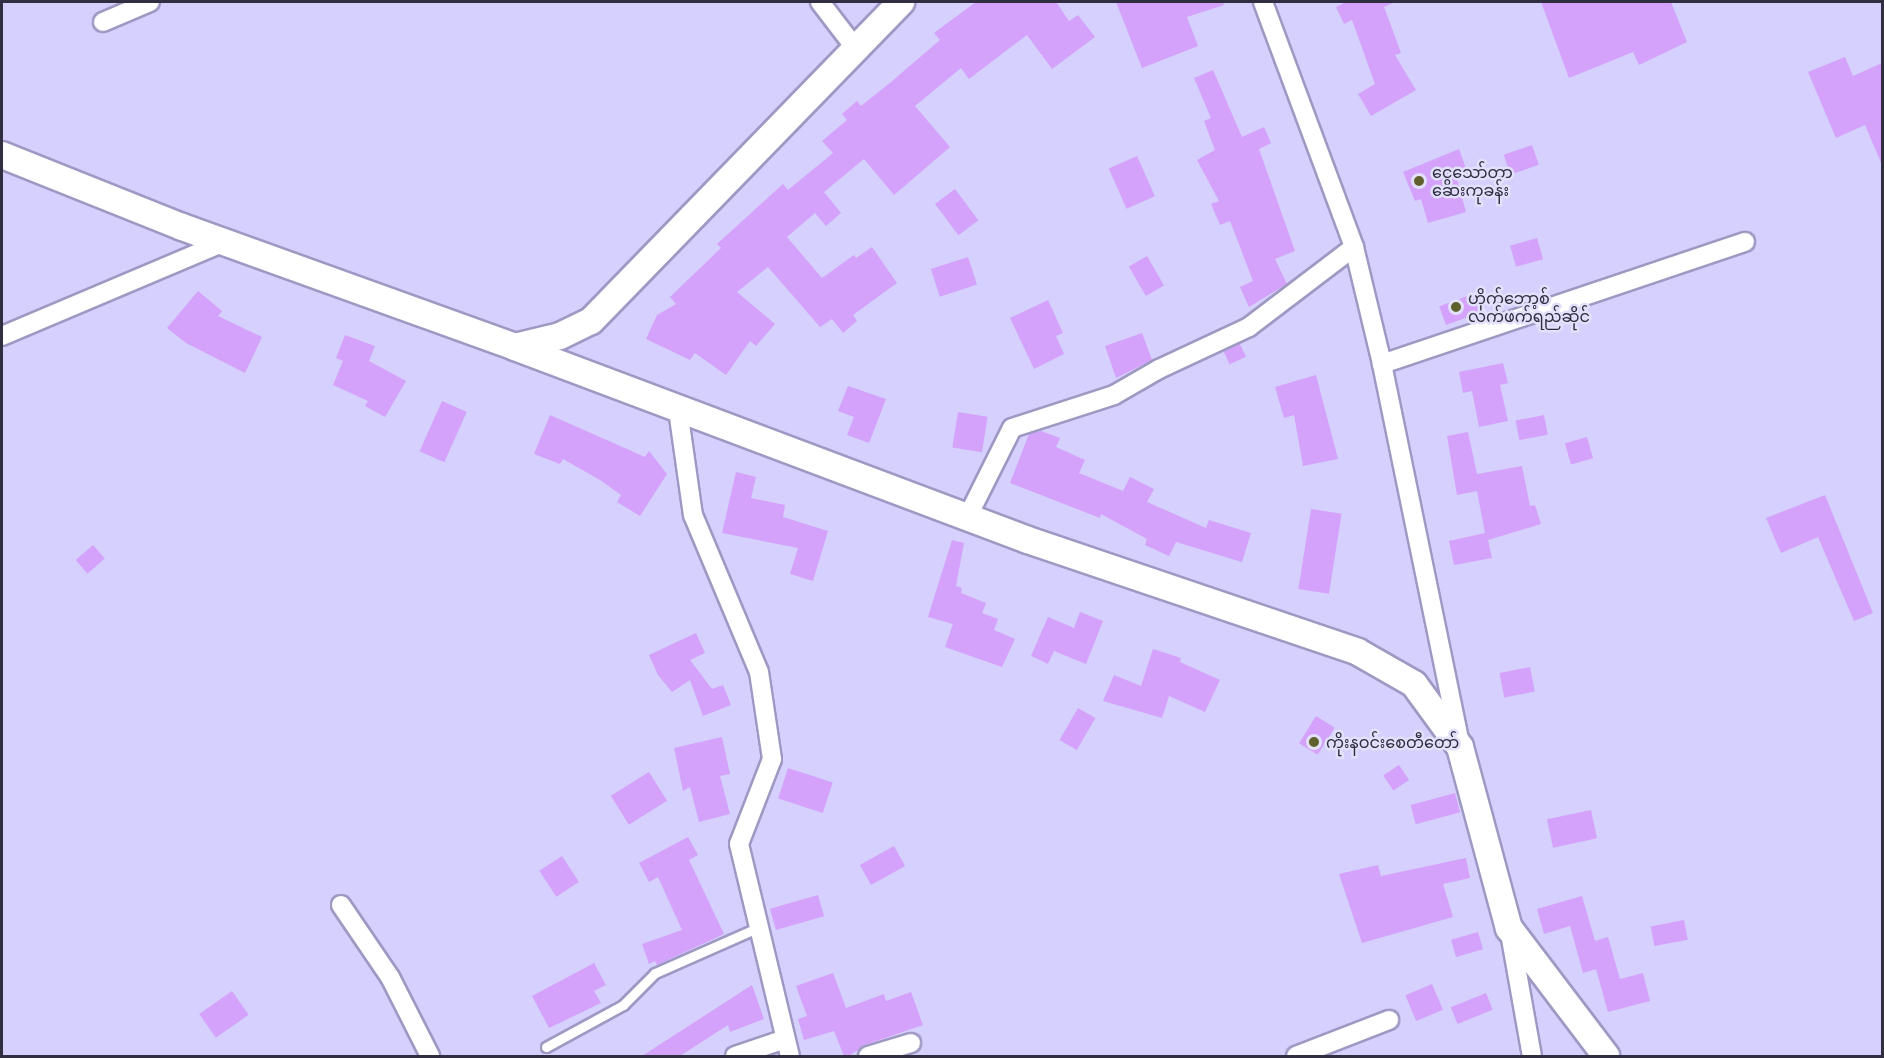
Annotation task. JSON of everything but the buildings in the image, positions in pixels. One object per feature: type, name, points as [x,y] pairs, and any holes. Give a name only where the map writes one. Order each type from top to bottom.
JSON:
[{"type":"main road","points":[[515,347],[560,336],[591,321],[901,2]]},
{"type":"main road","points":[[2,155],[225,242],[515,347],[678,411],[968,516],[1358,652],[1414,684],[1460,747],[1509,928],[1606,1056]]},
{"type":"street","points":[[103,22],[150,2]]},
{"type":"street","points":[[820,2],[856,49]]},
{"type":"street","points":[[1263,2],[1354,248],[1382,364],[1460,747]]},
{"type":"street","points":[[2,336],[225,242]]},
{"type":"street","points":[[1382,364],[1745,242]]},
{"type":"street","points":[[968,516],[1012,428],[1114,395],[1159,369],[1249,327],[1354,248]]},
{"type":"street","points":[[678,411],[693,515],[759,672],[772,759],[739,844],[787,1048],[735,1056]]},
{"type":"street","points":[[341,905],[390,977],[430,1056]]},
{"type":"street","points":[[1509,928],[1532,1056]]},
{"type":"street","points":[[1296,1056],[1389,1020]]},
{"type":"street","points":[[868,1056],[911,1043]]},
{"type":"lane","points":[[546,1047],[623,1005],[655,973],[757,928]]},
{"type":"place","name":"ငွေသော်တာ ဆေးကုခန်း","points":[[1419,181]]},
{"type":"place","name":"ဟိုက်ဘော့စ် လက်ဖက်ရည်ဆိုင်","points":[[1456,307]]},
{"type":"place","name":"ကိုးနဝင်းစေတီတော်","points":[[1314,742]]}]
